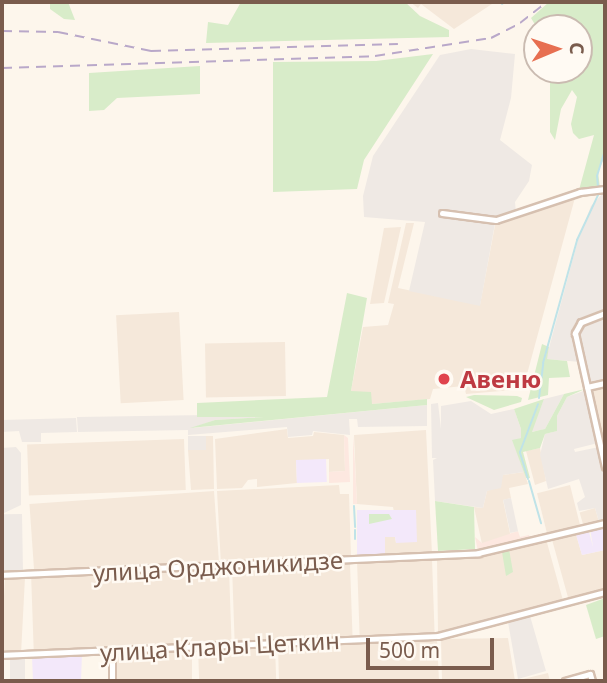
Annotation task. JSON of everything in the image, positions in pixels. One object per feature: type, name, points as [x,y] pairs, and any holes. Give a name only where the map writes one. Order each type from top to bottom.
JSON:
[{"type":"street","points":[[442,213],[496,219],[580,192],[605,189]]},
{"type":"street","points":[[605,313],[578,325],[576,336],[605,467]]},
{"type":"street","points":[[587,387],[605,383]]},
{"type":"street","name":"улица Орджоникидзе","points":[[2,575],[483,552],[605,523]]},
{"type":"street","name":"улица Клары Цеткин","points":[[2,655],[438,636],[605,592]]},
{"type":"street","points":[[112,651],[112,681]]},
{"type":"street","points":[[565,681],[591,678]]},
{"type":"shaded area","points":[[410,2],[495,2],[454,29],[421,4],[418,8]]},
{"type":"shaded area","points":[[471,49],[515,54],[511,98],[500,140],[532,165],[529,181],[515,202],[516,213],[496,218],[480,306],[409,291],[425,222],[364,217],[363,196],[373,156],[440,55]]},
{"type":"shaded area","points":[[605,191],[605,311],[578,319],[574,325],[580,362],[546,359],[578,240],[591,206]]},
{"type":"shaded area","points":[[576,194],[523,389],[466,394],[464,386],[433,389],[430,399],[372,404],[351,391],[363,327],[388,325],[394,304],[388,303],[406,223],[414,223],[398,288],[480,305],[496,220]]},
{"type":"shaded area","points":[[401,227],[384,303],[370,304],[384,228]]},
{"type":"shaded area","points":[[179,312],[184,400],[121,403],[116,315]]},
{"type":"shaded area","points":[[605,315],[605,382],[589,386],[578,332],[591,319]]},
{"type":"shaded area","points":[[285,342],[286,396],[206,397],[205,343]]},
{"type":"shaded area","points":[[605,387],[605,457],[591,391]]},
{"type":"shaded area","points":[[586,390],[598,443],[574,449],[575,452],[599,447],[605,477],[605,521],[599,522],[595,508],[579,511],[577,503],[585,497],[579,479],[548,489],[540,455],[545,434],[557,431],[557,416],[567,397]]},
{"type":"shaded area","points":[[564,394],[545,429],[531,432],[544,399]]},
{"type":"shaded area","points":[[471,401],[491,414],[514,409],[521,429],[521,438],[513,441],[524,472],[503,475],[501,488],[487,491],[483,508],[435,501],[433,460],[437,458],[432,458],[431,404],[438,403],[441,429],[441,406]]},
{"type":"shaded area","points":[[427,405],[427,426],[358,427],[357,419],[349,419],[350,435],[313,431],[312,435],[288,437],[287,427],[188,435],[188,430],[78,432],[77,417],[264,414],[265,417],[215,420],[192,428]]},
{"type":"shaded area","points":[[76,418],[77,432],[41,433],[41,442],[22,442],[19,431],[2,432],[2,420]]},
{"type":"shaded area","points":[[287,429],[288,438],[313,436],[314,432],[344,435],[345,471],[329,472],[329,459],[296,461],[297,483],[257,487],[257,479],[248,480],[242,488],[217,489],[215,439]]},
{"type":"shaded area","points":[[426,430],[432,554],[385,555],[385,537],[395,537],[396,543],[416,510],[394,512],[393,507],[357,504],[354,435]]},
{"type":"shaded area","points":[[344,435],[348,438],[350,482],[329,483],[329,472],[345,471]]},
{"type":"shaded area","points":[[188,436],[206,436],[206,450],[188,450]]},
{"type":"shaded area","points":[[206,436],[213,436],[214,489],[191,490],[188,450],[206,449]]},
{"type":"shaded area","points":[[353,436],[355,464],[357,504],[353,504]]},
{"type":"shaded area","points":[[184,439],[186,490],[29,495],[27,444]]},
{"type":"shaded area","points":[[16,447],[21,453],[21,505],[2,514],[2,448]]},
{"type":"shaded area","points":[[540,448],[546,481],[535,485],[526,451]]},
{"type":"shaded area","points":[[326,459],[327,482],[297,483],[296,460]]},
{"type":"shaded area","points":[[524,472],[528,484],[509,488],[511,498],[503,500],[511,538],[482,544],[474,507],[483,508],[487,491],[497,487],[503,475]]},
{"type":"shaded area","points":[[339,485],[340,494],[349,494],[351,558],[221,565],[217,491]]},
{"type":"shaded area","points":[[570,485],[580,525],[547,533],[537,493]]},
{"type":"shaded area","points":[[214,491],[219,566],[35,579],[29,504]]},
{"type":"shaded area","points":[[511,498],[518,531],[510,533],[503,500]]},
{"type":"shaded area","points":[[595,508],[599,522],[584,527],[580,512]]},
{"type":"shaded area","points":[[357,510],[416,510],[417,542],[396,543],[395,537],[385,537],[385,555],[357,556]]},
{"type":"shaded area","points":[[3,514],[22,514],[23,571],[4,571]]},
{"type":"shaded area","points":[[605,524],[605,550],[582,555],[575,531],[588,528],[593,547],[590,528]]},
{"type":"shaded area","points":[[518,531],[520,537],[529,535],[530,539],[478,551],[475,537],[482,543]]},
{"type":"shaded area","points":[[575,531],[582,555],[605,550],[605,590],[569,601],[551,536]]},
{"type":"shaded area","points":[[546,539],[564,604],[438,633],[437,558],[479,556]]},
{"type":"shaded area","points":[[432,559],[435,634],[360,637],[357,562]]},
{"type":"shaded area","points":[[350,564],[353,639],[235,643],[232,568]]},
{"type":"shaded area","points":[[229,569],[232,644],[34,651],[31,576]]},
{"type":"shaded area","points":[[5,577],[25,578],[21,653],[2,652]]},
{"type":"shaded area","points":[[530,616],[546,671],[518,679],[508,622]]},
{"type":"shaded area","points":[[508,638],[515,681],[442,681],[441,639]]},
{"type":"shaded area","points":[[437,640],[439,681],[279,681],[278,647]]},
{"type":"shaded area","points":[[275,646],[276,681],[199,681],[198,649]]},
{"type":"shaded area","points":[[114,650],[192,650],[192,681],[114,681]]},
{"type":"shaded area","points":[[82,653],[81,681],[33,681],[32,656]]},
{"type":"shaded area","points":[[10,657],[25,657],[25,681],[10,681]]},
{"type":"shaded area","points":[[548,673],[550,681],[515,681]]},
{"type":"green space","points":[[50,2],[68,2],[75,20],[64,19],[50,9]]},
{"type":"green space","points":[[241,2],[405,2],[420,16],[449,30],[449,37],[206,43],[208,22],[228,25]]},
{"type":"green space","points":[[549,2],[605,2],[605,156],[598,172],[600,188],[579,190],[594,135],[579,139],[573,133],[571,124],[577,97],[572,90],[561,109],[555,140],[550,132],[550,84],[593,84],[593,14],[536,14]]},
{"type":"green space","points":[[433,54],[364,160],[357,189],[273,192],[273,62],[376,61]]},
{"type":"green space","points":[[200,66],[200,94],[117,98],[104,110],[89,111],[89,73]]},
{"type":"green space","points":[[347,293],[367,298],[351,391],[371,392],[372,404],[427,399],[427,405],[190,428],[215,420],[264,417],[197,417],[197,403],[327,397]]},
{"type":"green space","points":[[542,344],[549,347],[547,359],[567,361],[570,377],[549,378],[548,395],[528,400]]},
{"type":"green space","points":[[585,389],[567,397],[557,416],[557,431],[545,434],[540,448],[523,452],[530,478],[526,478],[512,440],[521,438],[521,429],[514,409],[544,399],[532,432],[545,429],[564,394]]},
{"type":"green space","points":[[474,395],[522,398],[521,402],[494,410],[466,397]]},
{"type":"green space","points":[[435,501],[474,507],[475,549],[438,551]]},
{"type":"green space","points":[[369,514],[389,514],[392,519],[369,524]]},
{"type":"green space","points":[[509,549],[513,572],[506,576],[502,552]]},
{"type":"green space","points":[[605,598],[605,636],[596,639],[586,605]]},
{"type":"waterway","points":[[598,187],[597,176],[605,150]]},
{"type":"waterway","points":[[539,398],[543,363],[577,240],[599,193]]},
{"type":"waterway","points":[[528,479],[520,452],[538,404]]},
{"type":"waterway","points":[[529,481],[541,523]]},
{"type":"waterway","points":[[354,506],[355,527]]},
{"type":"waterway","points":[[355,530],[355,539]]},
{"type":"railway","points":[[2,68],[375,56],[491,38],[520,23],[547,2]]},
{"type":"railway","points":[[2,31],[58,32],[151,51],[398,44]]},
{"type":"place","name":"Авеню","points":[[444,379]]}]
